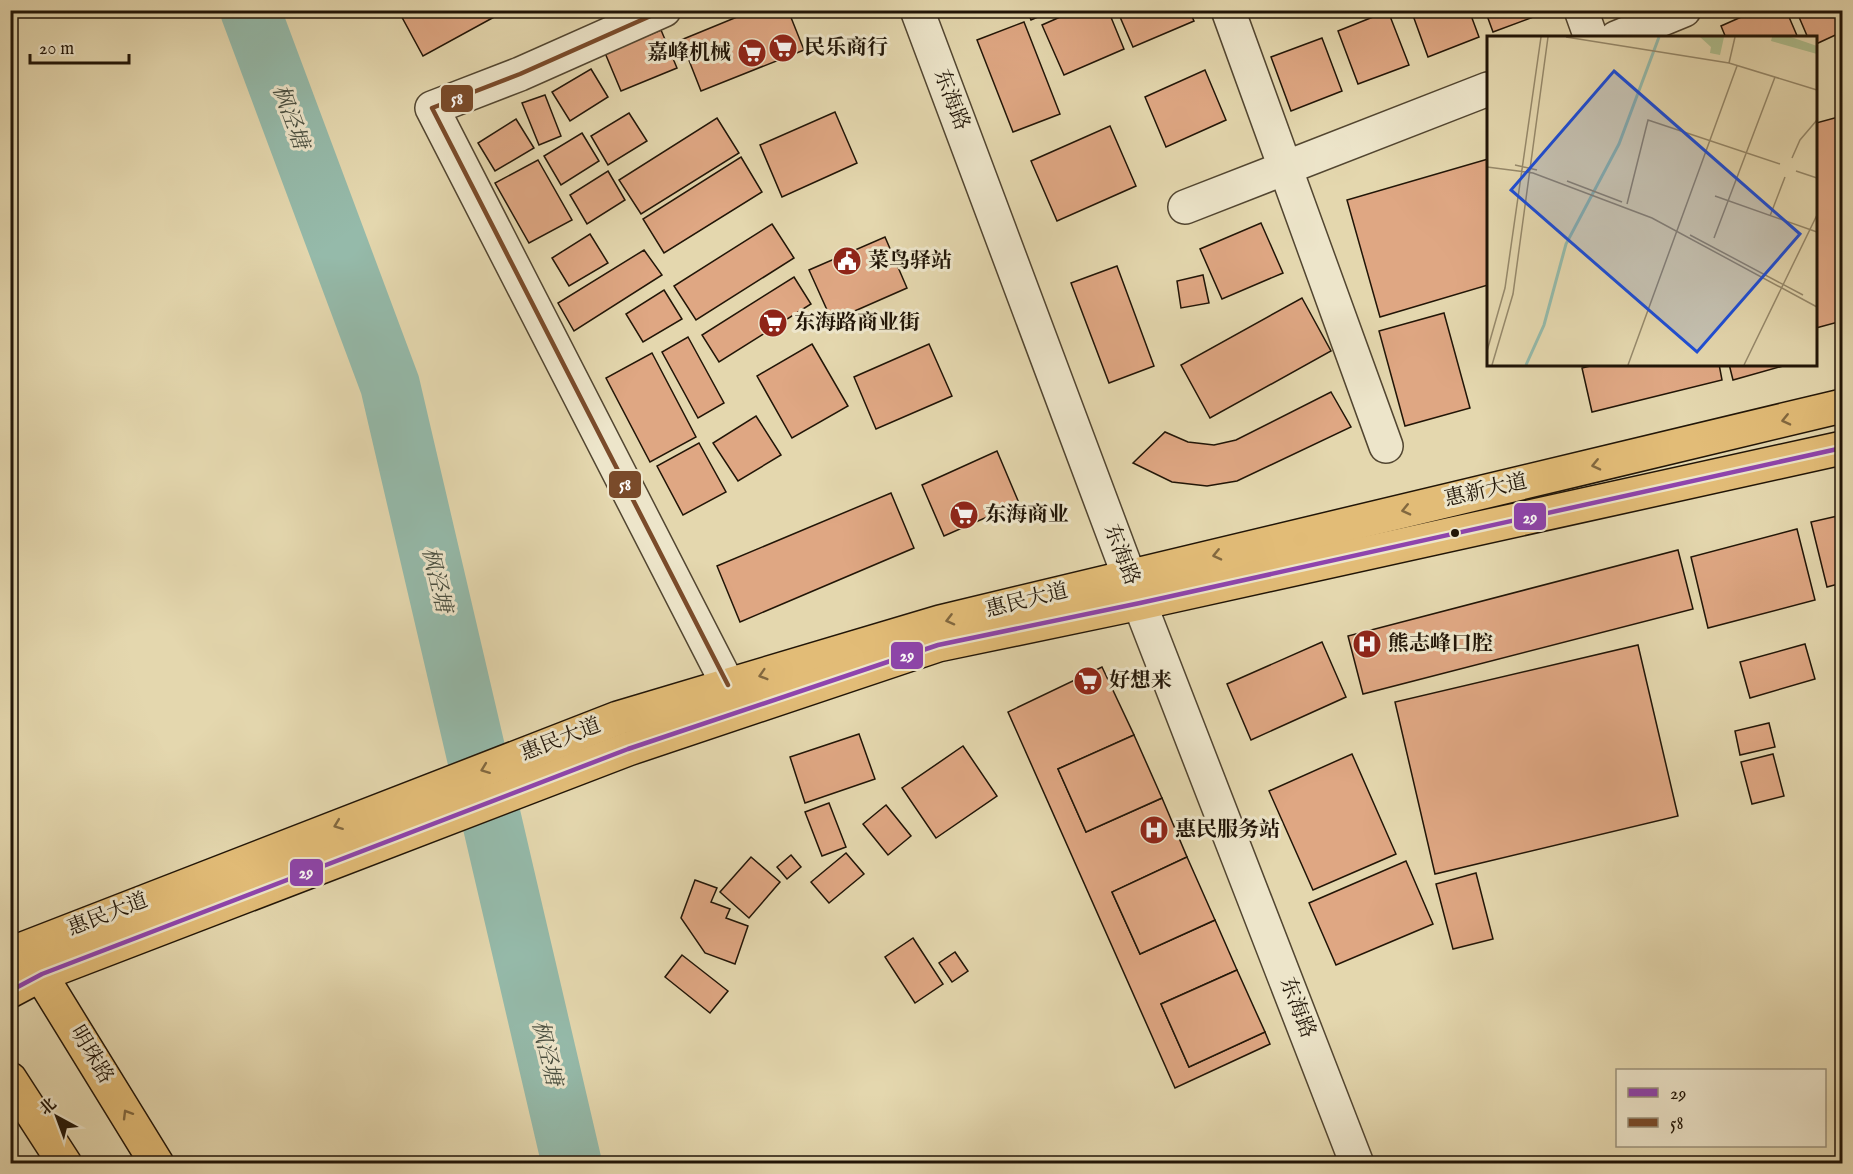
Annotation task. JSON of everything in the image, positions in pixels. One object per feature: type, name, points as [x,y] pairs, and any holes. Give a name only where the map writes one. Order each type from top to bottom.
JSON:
[{"type":"main road","name":"惠新大道","points":[[1135,590],[1842,406]]},
{"type":"main road","name":"惠新大道","points":[[1135,590],[1842,448]]},
{"type":"main road","name":"惠民大道","points":[[21,952],[392,804],[618,718],[940,622],[1135,590]]},
{"type":"main road","name":"惠民大道","points":[[21,952],[394,837],[628,749],[938,645],[1135,590]]},
{"type":"main road","name":"惠民大道","points":[[10,991],[21,952]]},
{"type":"main road","name":"明珠路","points":[[21,952],[157,1164]]},
{"type":"main road","points":[[10,1079],[65,1164]]},
{"type":"street","points":[[664,10],[520,74],[432,108],[728,686]]},
{"type":"street","name":"东海路","points":[[917,10],[1135,590],[1357,1164]]},
{"type":"street","points":[[1228,10],[1386,446]]},
{"type":"street","points":[[1581,10],[1590,36]]},
{"type":"street","points":[[1621,36],[1684,10]]},
{"type":"street","points":[[1185,207],[1286,170],[1487,89]]},
{"type":"building","points":[[398,10],[507,10],[423,56]]},
{"type":"building","points":[[754,10],[788,10],[804,50],[701,91],[681,40]]},
{"type":"building","points":[[1027,10],[1054,10],[1031,20]]},
{"type":"building","points":[[1076,10],[1108,10],[1124,49],[1064,75],[1042,25]]},
{"type":"building","points":[[1117,10],[1189,10],[1194,21],[1133,47]]},
{"type":"building","points":[[1411,10],[1469,10],[1479,37],[1428,57]]},
{"type":"building","points":[[1485,10],[1543,10],[1544,13],[1493,32]]},
{"type":"building","points":[[1757,10],[1786,10],[1797,36],[1725,36],[1721,26]]},
{"type":"building","points":[[1796,10],[1842,10],[1842,32],[1817,44],[1817,36],[1807,36]]},
{"type":"building","points":[[1388,11],[1409,65],[1358,84],[1338,31]]},
{"type":"building","points":[[1024,22],[1060,114],[1013,132],[977,40]]},
{"type":"building","points":[[661,30],[677,68],[621,91],[605,53]]},
{"type":"building","points":[[1322,38],[1342,91],[1291,111],[1271,57]]},
{"type":"building","points":[[591,69],[608,97],[570,121],[552,92]]},
{"type":"building","points":[[1205,70],[1226,120],[1166,147],[1145,97]]},
{"type":"building","points":[[545,95],[561,136],[539,145],[522,103]]},
{"type":"building","points":[[835,112],[857,163],[782,197],[760,145]]},
{"type":"building","points":[[629,113],[647,141],[608,165],[591,136]]},
{"type":"building","points":[[1842,116],[1842,321],[1817,328],[1817,123]]},
{"type":"building","points":[[717,118],[739,153],[641,214],[619,180]]},
{"type":"building","points":[[516,119],[534,148],[495,171],[478,143]]},
{"type":"building","points":[[1110,126],[1136,186],[1057,221],[1031,161]]},
{"type":"building","points":[[582,133],[599,161],[561,185],[544,156]]},
{"type":"building","points":[[741,157],[762,192],[664,253],[643,219]]},
{"type":"building","points":[[1487,159],[1487,285],[1380,317],[1347,200]]},
{"type":"building","points":[[538,160],[572,220],[529,243],[495,183]]},
{"type":"building","points":[[608,171],[625,200],[587,224],[570,195]]},
{"type":"building","points":[[1261,223],[1283,273],[1222,299],[1200,249]]},
{"type":"building","points":[[772,224],[794,258],[696,320],[674,286]]},
{"type":"building","points":[[590,234],[608,263],[569,286],[552,258]]},
{"type":"building","points":[[885,237],[907,288],[832,321],[809,270]]},
{"type":"building","points":[[644,250],[662,275],[574,331],[558,303]]},
{"type":"building","points":[[1117,266],[1154,366],[1109,383],[1071,283]]},
{"type":"building","points":[[1203,275],[1209,303],[1181,308],[1177,281]]},
{"type":"building","points":[[794,277],[811,304],[719,362],[702,335]]},
{"type":"building","points":[[664,290],[682,319],[643,342],[626,314]]},
{"type":"building","points":[[1302,298],[1331,351],[1210,418],[1181,365]]},
{"type":"building","points":[[1444,313],[1470,408],[1405,426],[1379,331]]},
{"type":"building","points":[[688,337],[724,403],[698,418],[662,352]]},
{"type":"building","points":[[812,344],[848,406],[792,438],[757,376]]},
{"type":"building","points":[[929,344],[952,396],[876,429],[854,377]]},
{"type":"building","points":[[652,353],[696,437],[650,462],[606,378]]},
{"type":"building","points":[[1590,366],[1719,366],[1722,380],[1592,412],[1582,368]]},
{"type":"building","points":[[1730,366],[1783,366],[1733,380]]},
{"type":"building","points":[[1331,392],[1351,427],[1237,481],[1207,486],[1172,482],[1133,463],[1165,432],[1188,442],[1214,445],[1236,440]]},
{"type":"building","points":[[756,416],[781,455],[738,481],[713,443]]},
{"type":"building","points":[[699,443],[726,492],[683,515],[657,466]]},
{"type":"building","points":[[997,451],[1019,503],[944,536],[922,485]]},
{"type":"building","points":[[891,493],[914,548],[740,622],[717,566]]},
{"type":"building","points":[[1842,515],[1842,583],[1827,587],[1811,522]]},
{"type":"building","points":[[1797,529],[1815,600],[1708,628],[1691,557]]},
{"type":"building","points":[[1678,550],[1693,609],[1363,694],[1348,636]]},
{"type":"building","points":[[1322,642],[1346,697],[1251,740],[1227,684]]},
{"type":"building","points":[[1805,644],[1815,679],[1750,698],[1740,662]]},
{"type":"building","points":[[1638,645],[1678,816],[1435,874],[1395,702]]},
{"type":"building","points":[[1102,667],[1134,735],[1058,769],[1086,832],[1162,798],[1187,857],[1112,892],[1140,954],[1215,920],[1237,970],[1161,1004],[1189,1067],[1265,1032],[1270,1044],[1175,1088],[1008,712]]},
{"type":"building","points":[[1769,723],[1775,747],[1740,755],[1735,731]]},
{"type":"building","points":[[859,734],[875,779],[805,803],[790,757]]},
{"type":"building","points":[[1134,735],[1162,798],[1086,832],[1058,769]]},
{"type":"building","points":[[963,746],[997,796],[936,838],[902,788]]},
{"type":"building","points":[[1352,754],[1396,854],[1313,890],[1269,791]]},
{"type":"building","points":[[1773,754],[1784,796],[1752,804],[1741,762]]},
{"type":"building","points":[[829,803],[846,847],[822,856],[805,812]]},
{"type":"building","points":[[886,805],[911,836],[888,855],[863,824]]},
{"type":"building","points":[[846,853],[864,874],[829,903],[811,882]]},
{"type":"building","points":[[791,855],[801,867],[787,879],[777,867]]},
{"type":"building","points":[[751,857],[780,882],[749,918],[720,892]]},
{"type":"building","points":[[1187,857],[1215,920],[1140,954],[1112,892]]},
{"type":"building","points":[[1406,861],[1433,924],[1336,965],[1309,903]]},
{"type":"building","points":[[1476,873],[1493,939],[1453,949],[1436,884]]},
{"type":"building","points":[[695,880],[717,888],[711,902],[730,909],[726,918],[748,926],[735,964],[705,953],[681,918]]},
{"type":"building","points":[[913,938],[943,984],[915,1003],[885,957]]},
{"type":"building","points":[[955,952],[968,971],[952,982],[939,963]]},
{"type":"building","points":[[682,955],[728,991],[710,1013],[665,977]]},
{"type":"building","points":[[1237,970],[1265,1032],[1189,1067],[1161,1004]]},
{"type":"waterway","name":"枫泾塘","points":[[250,10],[390,385],[572,1164]]},
{"type":"transit line","name":"58","points":[[664,10],[520,74],[432,108],[728,685]]},
{"type":"transit line","name":"29","points":[[10,991],[42,974],[628,749],[938,645],[1140,603],[1842,448]]},
{"type":"place","name":"民乐商行","points":[[783,48]]},
{"type":"place","name":"嘉峰机械","points":[[752,53]]},
{"type":"place","name":"菜鸟驿站","points":[[847,261]]},
{"type":"place","name":"东海路商业街","points":[[773,323]]},
{"type":"place","name":"东海商业","points":[[964,515]]},
{"type":"place","name":"熊志峰口腔","points":[[1367,644]]},
{"type":"place","name":"好想来","points":[[1088,681]]},
{"type":"place","name":"惠民服务站","points":[[1154,830]]}]
